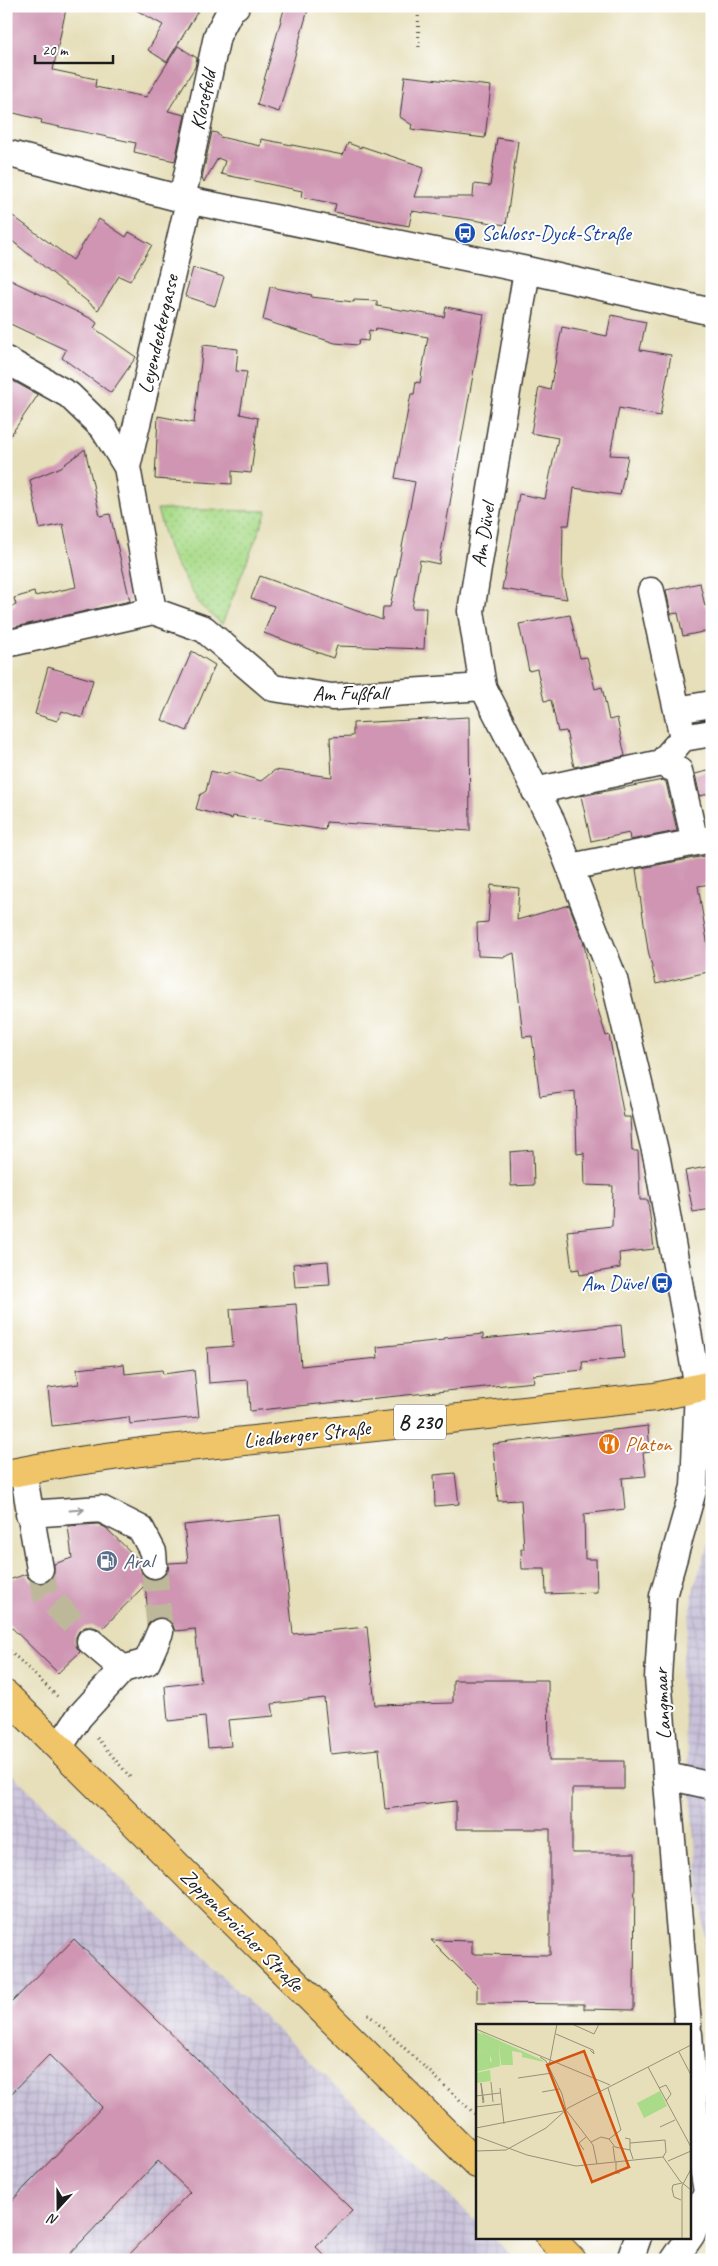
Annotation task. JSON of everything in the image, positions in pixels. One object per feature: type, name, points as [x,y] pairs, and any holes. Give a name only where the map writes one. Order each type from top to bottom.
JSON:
[{"type":"main road","name":"Liedberger Straße","points":[[15,1472],[141,1452],[655,1397],[705,1386]]},
{"type":"main road","name":"Zoppenbroicher Straße","points":[[6,1695],[60,1746],[476,2163]]},
{"type":"main road","points":[[551,2238],[572,2260]]},
{"type":"street","name":"Klosefeld","points":[[186,200],[217,36],[231,9],[236,6]]},
{"type":"street","points":[[6,152],[186,200],[527,270],[712,312]]},
{"type":"street","name":"Leyendeckergasse","points":[[127,468],[186,200]]},
{"type":"street","name":"Am Düvel","points":[[527,270],[471,610],[483,687],[534,791],[552,822],[616,988],[658,1159],[705,1386]]},
{"type":"street","points":[[6,360],[68,395],[103,428],[127,468],[153,610],[6,644]]},
{"type":"street","points":[[651,591],[684,738]]},
{"type":"street","name":"Am Fußfall","points":[[153,610],[204,629],[273,688],[332,698],[483,687]]},
{"type":"street","points":[[677,710],[712,704]]},
{"type":"street","points":[[534,791],[661,763],[684,738],[712,733]]},
{"type":"street","points":[[570,867],[703,840],[679,771],[661,763]]},
{"type":"street","name":"Langmaar","points":[[688,2024],[658,1678],[663,1596],[694,1487],[705,1386]]},
{"type":"street","points":[[15,1472],[29,1514],[40,1569]]},
{"type":"street","points":[[29,1514],[101,1509],[141,1530],[153,1552],[154,1565]]},
{"type":"street","points":[[60,1746],[79,1717],[123,1669],[147,1662],[160,1632]]},
{"type":"street","points":[[90,1641],[123,1669]]},
{"type":"street","points":[[667,1776],[712,1786]]},
{"type":"street","points":[[690,2038],[703,2092],[692,2128],[708,2190],[712,2222]]},
{"type":"street","points":[[690,2237],[708,2190]]},
{"type":"street","points":[[630,2260],[638,2238]]},
{"type":"street","points":[[674,2260],[689,2238]]},
{"type":"path","points":[[418,6],[420,51]]},
{"type":"path","points":[[706,6],[712,11]]},
{"type":"shaded area","points":[[712,1535],[712,2025],[680,1676],[694,1586]]},
{"type":"shaded area","points":[[6,1768],[476,2221],[476,2238],[494,2238],[516,2260],[6,2260]]},
{"type":"green space","points":[[157,509],[267,511],[222,624],[200,605],[169,551]]},
{"type":"building","points":[[6,6],[56,6],[66,9],[53,70],[96,79],[95,87],[146,97],[178,46],[197,58],[195,67],[168,111],[185,115],[175,161],[134,152],[136,143],[41,123],[42,120],[6,111]]},
{"type":"building","points":[[129,6],[201,6],[167,62],[148,50],[163,25]]},
{"type":"building","points":[[285,6],[309,6],[279,112],[257,105]]},
{"type":"building","points":[[405,76],[491,86],[485,138],[411,129],[412,125],[400,117]]},
{"type":"building","points":[[212,132],[217,133],[220,137],[260,146],[261,139],[343,155],[348,143],[361,148],[361,146],[424,167],[414,197],[473,197],[474,184],[490,186],[497,138],[518,141],[506,225],[412,211],[409,226],[334,212],[336,204],[301,197],[302,191],[221,174],[225,161],[218,158],[204,182],[202,178]]},
{"type":"building","points":[[6,211],[73,260],[99,219],[126,237],[129,232],[152,245],[130,281],[119,276],[98,310],[6,236]]},
{"type":"building","points":[[193,268],[224,277],[215,306],[185,296]]},
{"type":"building","points":[[6,278],[92,319],[97,323],[94,328],[136,357],[111,393],[62,358],[66,350],[6,322]]},
{"type":"building","points":[[270,287],[312,295],[311,297],[354,302],[354,300],[377,301],[377,306],[444,317],[446,307],[484,314],[439,564],[420,560],[412,608],[426,608],[424,649],[337,646],[333,658],[264,633],[274,606],[251,598],[260,576],[382,620],[383,607],[390,607],[415,482],[395,478],[411,394],[414,394],[416,382],[420,383],[428,337],[376,328],[375,331],[369,330],[368,341],[359,340],[358,345],[335,343],[263,320]]},
{"type":"building","points":[[611,315],[646,322],[640,350],[671,355],[660,416],[619,408],[610,455],[628,456],[620,495],[574,488],[569,525],[563,525],[562,578],[567,599],[502,589],[519,494],[545,499],[558,438],[531,433],[539,387],[550,390],[562,327],[607,336]]},
{"type":"building","points":[[203,345],[238,349],[236,371],[247,372],[240,414],[258,418],[251,473],[232,471],[232,484],[155,479],[158,416],[194,423]]},
{"type":"building","points":[[6,377],[38,395],[6,442]]},
{"type":"building","points":[[85,449],[100,516],[110,514],[130,601],[6,629],[6,608],[16,605],[14,598],[34,592],[35,596],[76,587],[63,524],[40,529],[30,480],[61,467]]},
{"type":"building","points":[[700,583],[705,606],[712,604],[712,630],[683,636],[678,613],[671,614],[666,590]]},
{"type":"building","points":[[570,615],[580,658],[587,657],[595,689],[602,687],[609,720],[617,718],[625,756],[574,767],[566,731],[558,732],[551,700],[544,701],[537,669],[529,671],[519,624]]},
{"type":"building","points":[[192,651],[215,665],[187,731],[162,720]]},
{"type":"building","points":[[48,667],[93,680],[82,718],[62,711],[57,721],[35,714]]},
{"type":"building","points":[[469,717],[470,831],[326,822],[325,830],[233,816],[232,819],[196,809],[200,795],[206,791],[211,771],[226,775],[231,772],[261,781],[275,770],[332,777],[330,737],[353,736],[353,723]]},
{"type":"building","points":[[712,770],[712,793],[700,796],[695,774]]},
{"type":"building","points":[[663,780],[666,782],[677,831],[630,840],[629,833],[591,841],[581,796]]},
{"type":"building","points":[[705,856],[710,884],[698,886],[712,971],[656,984],[648,950],[636,869]]},
{"type":"building","points":[[491,885],[519,888],[517,920],[569,905],[584,944],[593,993],[606,1036],[609,1035],[624,1117],[630,1117],[632,1151],[638,1151],[640,1200],[648,1200],[654,1249],[619,1253],[620,1268],[580,1275],[579,1269],[572,1270],[567,1231],[612,1226],[613,1186],[585,1185],[584,1153],[577,1154],[575,1091],[540,1096],[532,1036],[523,1037],[514,953],[504,957],[478,956],[477,923],[488,922]]},
{"type":"building","points":[[533,1150],[534,1185],[511,1186],[510,1152]]},
{"type":"building","points":[[712,1166],[712,1209],[693,1212],[685,1171]]},
{"type":"building","points":[[328,1261],[330,1285],[295,1287],[293,1264]]},
{"type":"building","points":[[296,1304],[301,1366],[378,1358],[377,1347],[444,1340],[444,1338],[483,1334],[483,1339],[621,1325],[624,1358],[582,1362],[583,1370],[533,1375],[534,1382],[250,1411],[248,1380],[209,1383],[207,1348],[233,1346],[230,1309]]},
{"type":"building","points":[[124,1364],[125,1374],[162,1370],[163,1374],[194,1370],[199,1417],[130,1424],[129,1417],[52,1426],[48,1388],[79,1384],[77,1369]]},
{"type":"building","points":[[648,1426],[650,1452],[643,1453],[646,1476],[622,1478],[625,1509],[584,1514],[585,1559],[596,1559],[597,1592],[546,1594],[545,1569],[522,1569],[521,1549],[524,1549],[521,1500],[498,1501],[493,1444]]},
{"type":"building","points":[[455,1473],[459,1504],[435,1506],[434,1475]]},
{"type":"building","points":[[280,1515],[293,1634],[367,1627],[375,1705],[453,1703],[453,1680],[548,1680],[549,1761],[624,1761],[624,1789],[572,1789],[572,1853],[635,1853],[634,2010],[584,2009],[584,2004],[477,2003],[477,1986],[431,1940],[472,1941],[472,1954],[550,1955],[550,1829],[456,1829],[456,1801],[385,1809],[379,1749],[330,1754],[324,1698],[272,1704],[274,1716],[228,1720],[231,1746],[208,1748],[205,1717],[168,1721],[165,1686],[201,1682],[195,1629],[175,1631],[172,1623],[165,1618],[158,1617],[149,1622],[145,1585],[101,1630],[92,1626],[85,1627],[79,1631],[75,1639],[76,1646],[80,1652],[58,1673],[6,1622],[6,1581],[26,1574],[35,1583],[43,1584],[50,1580],[54,1574],[54,1564],[72,1558],[68,1526],[98,1524],[106,1528],[139,1560],[142,1574],[147,1578],[155,1580],[163,1577],[168,1571],[169,1563],[188,1562],[184,1525]]},
{"type":"building","points":[[74,1939],[352,2210],[316,2247],[329,2260],[124,2260],[190,2192],[158,2161],[64,2260],[16,2260],[6,2251],[6,2207],[102,2107],[49,2055],[6,2099],[6,2008]]},
{"type":"tunnel","points":[[154,1565],[160,1632]]},
{"type":"tunnel","points":[[40,1569],[45,1593],[90,1641]]},
{"type":"place","name":"Schloss-Dyck-Straße","points":[[465,233]]},
{"type":"place","name":"Am Düvel","points":[[662,1283]]},
{"type":"place","name":"Platon","points":[[609,1444]]},
{"type":"place","name":"Aral","points":[[107,1561]]}]
